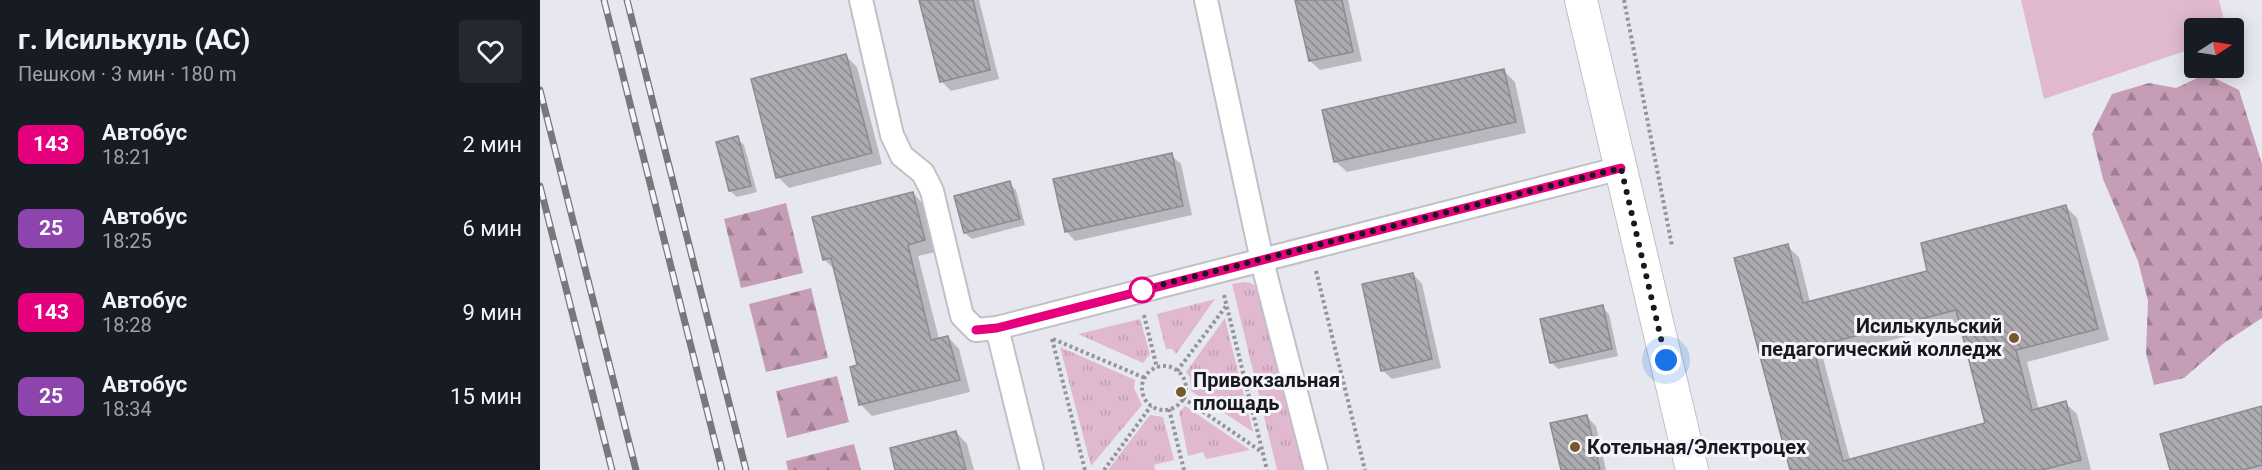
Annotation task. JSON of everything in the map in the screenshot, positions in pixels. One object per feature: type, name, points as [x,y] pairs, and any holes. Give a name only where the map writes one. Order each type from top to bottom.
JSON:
[{"type":"street","points":[[861,0],[892,135],[902,156],[923,173],[932,191],[962,316],[987,329],[1621,168]]},
{"type":"street","points":[[1206,0],[1262,260],[1316,470]]},
{"type":"street","points":[[1581,0],[1692,470]]},
{"type":"street","points":[[987,329],[1032,470]]},
{"type":"path","points":[[1624,0],[1674,258]]},
{"type":"path","points":[[1311,247],[1365,470]]},
{"type":"path","points":[[1219,271],[1267,470]]},
{"type":"path","points":[[1137,291],[1157,368]]},
{"type":"path","points":[[1177,371],[1227,305]]},
{"type":"path","points":[[1046,315],[1085,470]]},
{"type":"path","points":[[1052,339],[1145,378]]},
{"type":"path","points":[[1164,366],[1177,371],[1185,384],[1183,398],[1179,404],[1169,409],[1158,409],[1151,406],[1143,395],[1142,388],[1145,378],[1151,370],[1157,368],[1164,366]]},
{"type":"path","points":[[1183,398],[1263,452]]},
{"type":"path","points":[[1104,470],[1151,406]]},
{"type":"path","points":[[1169,409],[1184,470]]},
{"type":"green space","points":[[2021,0],[2219,0],[2224,18],[2184,18],[2184,51],[2044,99]]},
{"type":"green space","points":[[2197,78],[2214,78],[2239,90],[2262,164],[2262,318],[2224,343],[2184,378],[2154,385],[2146,353],[2148,301],[2138,261],[2103,179],[2092,134],[2112,94],[2149,83],[2176,88]]},
{"type":"green space","points":[[786,203],[803,273],[741,288],[724,219]]},
{"type":"green space","points":[[1251,283],[1263,292],[1307,470],[1277,470],[1232,284]]},
{"type":"green space","points":[[811,288],[828,358],[766,372],[749,304]]},
{"type":"green space","points":[[1215,299],[1176,354],[1172,349],[1166,349],[1157,314]]},
{"type":"green space","points":[[1225,318],[1253,432],[1191,391],[1190,377],[1186,372]]},
{"type":"green space","points":[[1140,319],[1150,354],[1143,363],[1078,334]]},
{"type":"green space","points":[[1060,347],[1135,380],[1134,388],[1142,405],[1091,466]]},
{"type":"green space","points":[[837,376],[849,422],[787,438],[776,391]]},
{"type":"green space","points":[[1185,406],[1250,450],[1206,459],[1203,452],[1188,456],[1179,412]]},
{"type":"green space","points":[[1150,415],[1163,417],[1174,460],[1154,465],[1155,470],[1108,470]]},
{"type":"green space","points":[[854,444],[861,470],[788,470],[786,461]]},
{"type":"building","points":[[919,0],[973,0],[990,70],[940,82]]},
{"type":"building","points":[[1295,0],[1342,0],[1353,52],[1309,61]]},
{"type":"building","points":[[846,54],[872,153],[776,178],[751,79]]},
{"type":"building","points":[[1504,69],[1516,122],[1334,162],[1322,110]]},
{"type":"building","points":[[738,136],[751,186],[729,191],[716,142]]},
{"type":"building","points":[[1172,153],[1183,206],[1065,232],[1053,179]]},
{"type":"building","points":[[1010,181],[1020,219],[964,233],[954,196]]},
{"type":"building","points":[[913,192],[925,240],[908,245],[931,340],[948,336],[960,380],[859,405],[850,367],[857,365],[831,258],[823,260],[812,217]]},
{"type":"building","name":"Исилькульский педагогический колледж","points":[[2066,205],[2098,329],[2016,350],[2032,410],[2066,401],[2081,460],[2042,470],[1790,470],[1734,258],[1788,244],[1803,303],[1927,271],[1921,243]],"holes":[[[1956,310],[1985,423],[1843,461],[1813,347]]]},
{"type":"building","points":[[1413,273],[1432,359],[1381,371],[1362,284]]},
{"type":"building","points":[[1603,305],[1612,349],[1550,363],[1540,319]]},
{"type":"building","points":[[2262,406],[2262,465],[2243,470],[2170,470],[2160,434]]},
{"type":"building","name":"Котельная/Электроцех","points":[[1587,415],[1600,470],[1561,470],[1550,423]]},
{"type":"building","points":[[956,431],[966,470],[895,470],[890,448]]},
{"type":"railway","points":[[604,0],[722,470]]},
{"type":"railway","points":[[627,0],[746,470]]},
{"type":"railway","points":[[540,90],[636,470]]},
{"type":"railway","points":[[540,186],[612,470]]},
{"type":"bus line","name":"143","points":[[976,330],[997,328],[1621,168]]},
{"type":"place","name":"Исилькульский педагогический колледж","points":[[2014,338]]},
{"type":"place","name":"Привокзальная площадь","points":[[1181,392]]},
{"type":"place","name":"Котельная/Электроцех","points":[[1575,447]]},
{"type":"route","points":[[1142,290],[1137,291],[1621,168],[1666,360]]}]
